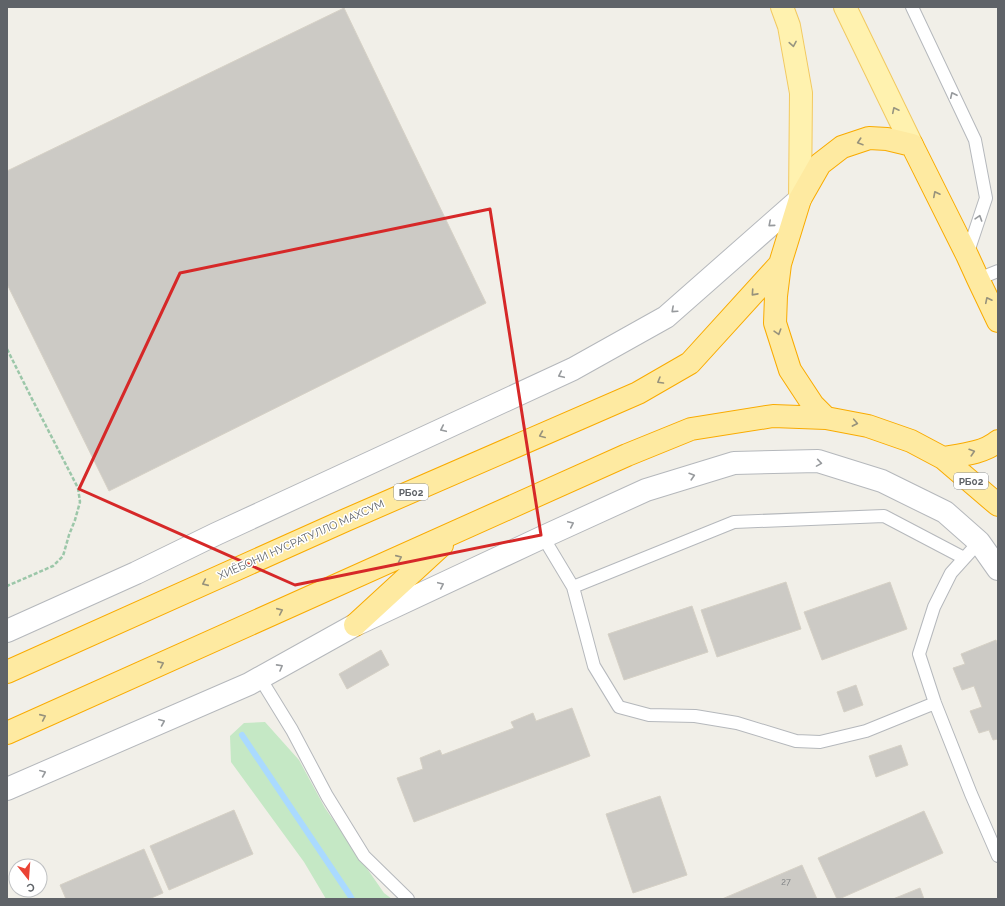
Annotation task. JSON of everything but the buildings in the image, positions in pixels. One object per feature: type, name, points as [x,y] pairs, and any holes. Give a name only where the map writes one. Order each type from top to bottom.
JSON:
[{"type":"highway","points":[[826,418],[813,405],[790,370],[775,323],[776,296],[780,264],[800,199],[820,164],[842,147],[869,138],[887,139],[912,145],[998,321]]},
{"type":"highway","name":"ХИЁБОНИ НУСРАТУЛЛО МАХСУМ","points":[[7,672],[346,520],[638,393],[690,363],[780,264]]},
{"type":"highway","points":[[7,733],[455,532],[627,456],[691,430],[773,416],[826,418],[868,426],[911,441],[943,458],[968,454],[993,445],[998,440]]},
{"type":"highway","name":"РБ02","points":[[943,458],[998,505]]},
{"type":"highway","points":[[355,625],[455,532]]},
{"type":"main road","points":[[782,7],[789,26],[801,93],[800,199]]},
{"type":"main road","points":[[845,7],[912,145]]},
{"type":"street","points":[[7,631],[136,573],[216,534],[573,369],[666,317],[800,199]]},
{"type":"street","points":[[7,789],[249,684],[355,625],[646,490],[734,463],[818,461],[882,481],[945,512],[979,542],[998,569]]},
{"type":"lane","points":[[912,7],[975,140],[986,198],[967,255]]},
{"type":"lane","points":[[978,279],[998,271]]},
{"type":"lane","points":[[573,587],[734,522],[884,516],[964,558]]},
{"type":"lane","points":[[543,537],[573,587],[594,666],[619,707],[649,714],[696,716],[737,724],[796,741],[820,742],[866,730],[935,703]]},
{"type":"lane","points":[[979,542],[951,573],[934,607],[919,654],[935,703],[998,856]]},
{"type":"lane","points":[[260,678],[292,730],[327,796],[364,856],[408,899]]},
{"type":"path","points":[[7,349],[78,488],[80,502],[76,520],[59,561],[53,566],[7,586]]},
{"type":"highlighted area","points":[[490,209],[541,535],[295,585],[79,489],[180,273]]},
{"type":"green space","points":[[265,722],[299,760],[325,808],[384,893],[392,899],[326,899],[304,862],[231,762],[230,736],[244,723]]},
{"type":"waterway","points":[[242,735],[352,899]]}]
